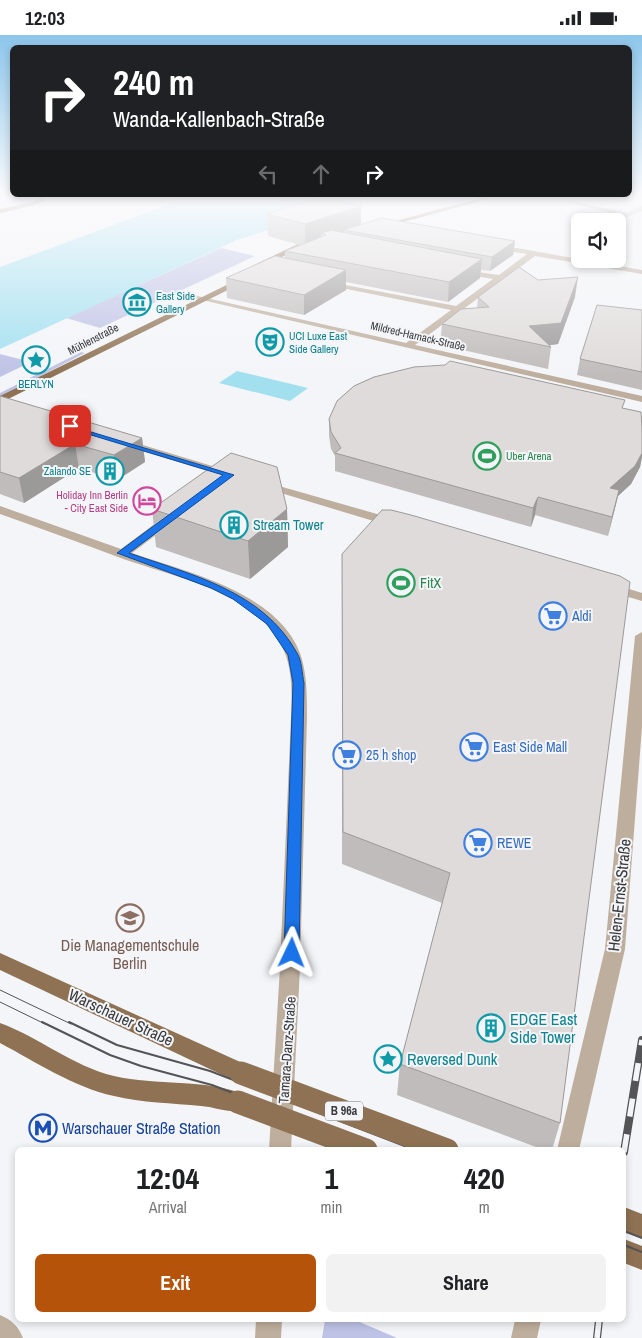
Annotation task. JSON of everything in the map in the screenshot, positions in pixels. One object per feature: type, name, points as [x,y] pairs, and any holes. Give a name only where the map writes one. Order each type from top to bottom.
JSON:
[{"type":"main road","name":"Mühlenstraße","points":[[0,389],[189,296],[289,255]]},
{"type":"main road","name":"Mühlenstraße","points":[[2,404],[106,346],[203,299],[268,271],[295,255]]},
{"type":"main road","name":"Warschauer Straße","points":[[0,961],[241,1073],[439,1147]]},
{"type":"main road","name":"B 96a","points":[[0,1032],[111,1086],[132,1090],[197,1094],[238,1102],[358,1147]]},
{"type":"main road","points":[[626,1220],[642,1226]]},
{"type":"main road","points":[[626,1252],[642,1258]]},
{"type":"street","points":[[407,346],[532,255]]},
{"type":"street","points":[[544,255],[642,272]]},
{"type":"street","points":[[451,269],[501,278]]},
{"type":"street","points":[[318,281],[458,309]]},
{"type":"street","name":"Mildred-Harnack-Straße","points":[[189,296],[642,399]]},
{"type":"street","points":[[109,438],[234,476],[214,487]]},
{"type":"street","points":[[256,483],[408,528]]},
{"type":"street","name":"Tamara-Danz-Straße","points":[[0,510],[215,586],[249,605],[270,622],[280,633],[293,655],[297,668],[290,991],[280,1147]]},
{"type":"street","points":[[122,553],[182,510]]},
{"type":"street","points":[[599,584],[642,597]]},
{"type":"street","name":"Helen-Ernst-Straße","points":[[569,1147],[615,949],[642,636]]},
{"type":"street","points":[[268,1338],[269,1322]]},
{"type":"street","points":[[524,1338],[528,1322]]},
{"type":"street","points":[[0,1329],[10,1338]]},
{"type":"shaded area","points":[[33,255],[205,255],[0,349],[0,267]]},
{"type":"shaded area","points":[[206,255],[255,256],[100,328],[66,318]]},
{"type":"shaded area","points":[[81,352],[85,353],[0,397],[0,393]]},
{"type":"shaded area","points":[[0,354],[31,362],[0,377]]},
{"type":"shaded area","points":[[237,371],[308,388],[290,401],[219,383]]},
{"type":"shaded area","points":[[325,1322],[360,1322],[397,1338],[322,1338]]},
{"type":"building","points":[[305,255],[460,255],[482,259],[449,282]]},
{"type":"building","points":[[480,255],[495,255],[492,257]]},
{"type":"building","points":[[275,256],[346,270],[304,295],[226,278]]},
{"type":"building","points":[[519,267],[538,280],[578,277],[561,323],[529,326],[551,347],[442,324],[461,309],[489,307],[478,297]]},
{"type":"building","points":[[597,305],[642,310],[642,372],[580,359]]},
{"type":"building","name":"Uber Arena","points":[[450,361],[625,400],[622,408],[641,412],[642,453],[635,466],[610,488],[619,490],[612,517],[538,497],[533,508],[335,453],[341,448],[331,432],[329,419],[337,401],[354,386],[374,377],[414,367],[445,365]]},
{"type":"building","points":[[0,396],[142,438],[114,455],[75,444],[19,478],[0,472]]},
{"type":"building","points":[[231,453],[277,467],[287,509],[248,541],[152,509]]},
{"type":"building","name":"East Side Mall","points":[[382,510],[391,510],[411,515],[620,576],[630,582],[560,1123],[400,1064],[450,873],[343,832],[342,554]]},
{"type":"tram line","points":[[0,990],[71,1024]]},
{"type":"tram line","points":[[0,1002],[45,1024]]},
{"type":"tram line","points":[[42,1022],[110,1055],[141,1066],[212,1085],[374,1147]]},
{"type":"tram line","points":[[69,1022],[117,1045],[210,1071],[407,1147]]},
{"type":"tram line","points":[[626,1232],[642,1238]]},
{"type":"tram line","points":[[626,1246],[642,1252]]},
{"type":"railway","points":[[625,1147],[642,1040]]},
{"type":"railway","points":[[597,1338],[599,1322]]},
{"type":"place","name":"East Side Gallery","points":[[137,302]]},
{"type":"place","name":"UCI Luxe East Side Gallery","points":[[270,342]]},
{"type":"place","name":"BERLYN","points":[[36,360]]},
{"type":"place","name":"Uber Arena","points":[[487,456]]},
{"type":"place","name":"Zalando SE","points":[[110,471]]},
{"type":"place","name":"Holiday Inn Berlin - City East Side","points":[[147,501]]},
{"type":"place","name":"Stream Tower","points":[[234,525]]},
{"type":"place","name":"FitX","points":[[401,583]]},
{"type":"place","name":"Aldi","points":[[553,616]]},
{"type":"place","name":"East Side Mall","points":[[474,747]]},
{"type":"place","name":"25 h shop","points":[[347,755]]},
{"type":"place","name":"REWE","points":[[478,843]]},
{"type":"place","name":"Die Managementschule Berlin","points":[[130,918]]},
{"type":"place","name":"EDGE East Side Tower","points":[[491,1028]]},
{"type":"place","name":"Reversed Dunk","points":[[388,1059]]},
{"type":"place","name":"Warschauer Straße Station","points":[[43,1128]]},
{"type":"route","points":[[70,426],[230,475],[122,553],[215,586],[236,597],[261,613],[270,622],[280,633],[293,655],[297,668],[298,683],[292,953]]}]
